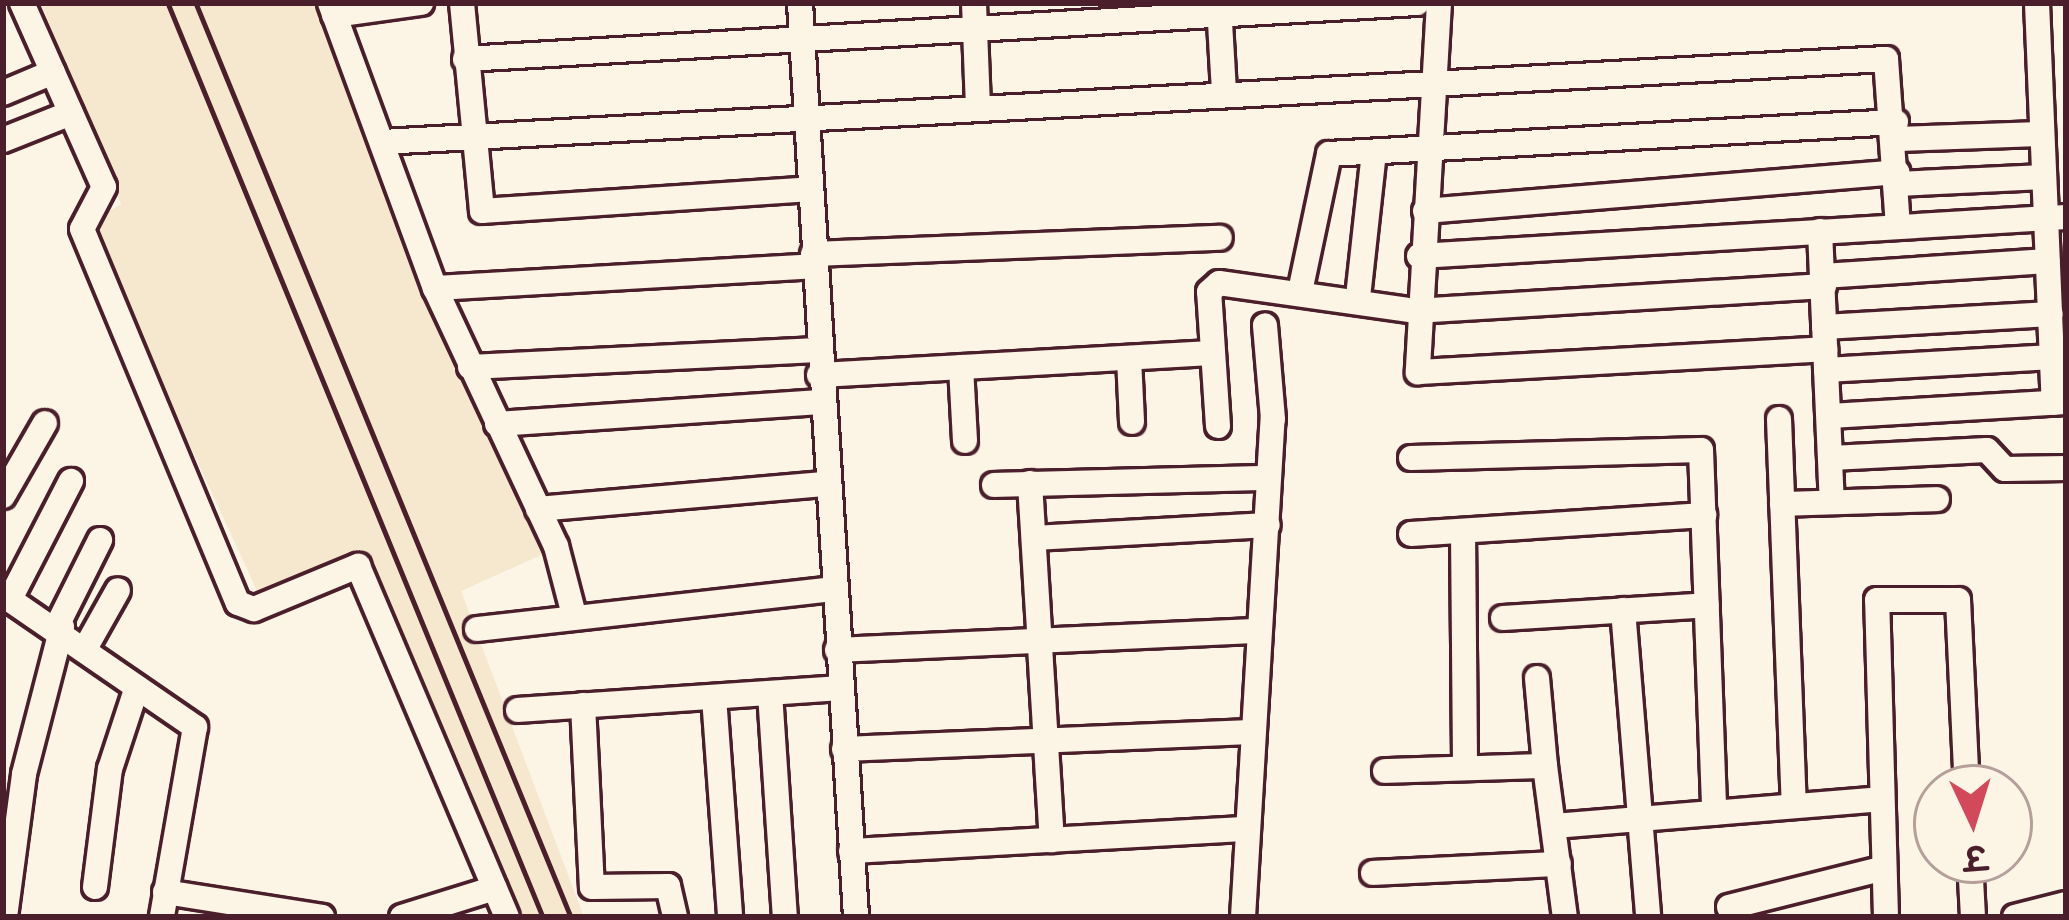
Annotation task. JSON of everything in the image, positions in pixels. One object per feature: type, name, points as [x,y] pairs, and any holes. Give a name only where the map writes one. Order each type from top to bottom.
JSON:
[{"type":"street","points":[[22,3],[105,195],[82,229],[238,603],[254,609],[358,566],[507,917]]},
{"type":"street","points":[[421,3],[332,9],[435,288],[538,509],[574,615]]},
{"type":"street","points":[[463,3],[470,137],[482,211],[810,189]]},
{"type":"street","points":[[800,3],[820,401],[856,917]]},
{"type":"street","points":[[974,3],[978,105]]},
{"type":"street","points":[[466,59],[975,31],[1220,10],[1418,3]]},
{"type":"street","points":[[1439,3],[1442,82],[1415,311],[1423,374],[1825,349],[2051,314]]},
{"type":"street","points":[[1830,416],[2060,402],[2048,261],[2056,218],[2044,177],[2037,3]]},
{"type":"street","points":[[1220,10],[1224,91]]},
{"type":"street","points":[[382,142],[1224,91],[1886,59],[1896,131],[1898,227]]},
{"type":"street","points":[[3,93],[53,71]]},
{"type":"street","points":[[3,140],[71,113]]},
{"type":"street","points":[[1301,287],[1325,157],[1896,131],[2042,134]]},
{"type":"street","points":[[1358,297],[1374,153]]},
{"type":"street","points":[[1425,211],[1897,178],[2044,177]]},
{"type":"street","points":[[1419,256],[2056,218]]},
{"type":"street","points":[[1820,232],[1832,502]]},
{"type":"street","points":[[435,288],[813,260],[1220,238]]},
{"type":"street","points":[[1218,426],[1212,286],[1301,287],[1415,311],[2048,261]]},
{"type":"street","points":[[1244,917],[1244,829],[1268,525],[1265,325]]},
{"type":"street","points":[[1825,349],[2053,357]]},
{"type":"street","points":[[470,368],[818,363],[962,367],[1212,353]]},
{"type":"street","points":[[1129,358],[1132,422]]},
{"type":"street","points":[[962,367],[965,441]]},
{"type":"street","points":[[497,424],[820,401]]},
{"type":"street","points":[[1779,419],[1794,806]]},
{"type":"street","points":[[3,496],[45,423]]},
{"type":"street","points":[[1411,458],[1696,446],[1704,515],[1714,813]]},
{"type":"street","points":[[1831,458],[1987,450],[2005,469],[2066,468]]},
{"type":"street","points":[[994,485],[1268,478]]},
{"type":"street","points":[[71,481],[7,597],[60,626],[195,727],[164,904],[322,917]]},
{"type":"street","points":[[1030,483],[1052,840]]},
{"type":"street","points":[[538,509],[826,484]]},
{"type":"street","points":[[1782,504],[1937,499]]},
{"type":"street","points":[[1411,534],[1704,515]]},
{"type":"street","points":[[1034,538],[1268,525]]},
{"type":"street","points":[[1462,531],[1465,768]]},
{"type":"street","points":[[5,917],[24,774],[60,626],[100,540]]},
{"type":"street","points":[[477,628],[832,589]]},
{"type":"street","points":[[86,647],[118,590]]},
{"type":"street","points":[[1886,917],[1877,600],[1958,600],[1966,764]]},
{"type":"street","points":[[1503,618],[1707,604]]},
{"type":"street","points":[[1623,610],[1648,917]]},
{"type":"street","points":[[837,650],[1259,631]]},
{"type":"street","points":[[1537,678],[1565,917]]},
{"type":"street","points":[[95,887],[110,769],[136,687]]},
{"type":"street","points":[[518,710],[840,688]]},
{"type":"street","points":[[770,693],[785,917]]},
{"type":"street","points":[[714,697],[730,917]]},
{"type":"street","points":[[584,705],[592,887],[668,886],[675,917]]},
{"type":"street","points":[[844,749],[1251,732]]},
{"type":"street","points":[[1385,771],[1545,766]]},
{"type":"street","points":[[1554,826],[1880,799]]},
{"type":"street","points":[[851,851],[1244,829]]},
{"type":"street","points":[[1373,873],[1559,864]]},
{"type":"street","points":[[1729,908],[1884,868]]},
{"type":"street","points":[[1971,884],[1972,917]]},
{"type":"street","points":[[402,917],[495,888]]},
{"type":"street","points":[[2014,917],[2066,904]]},
{"type":"shaded area","points":[[41,3],[322,3],[550,551],[461,591],[584,917],[516,917],[362,552],[259,595],[88,225],[121,204]]},
{"type":"railway","points":[[168,3],[543,917]]},
{"type":"railway","points":[[196,3],[571,917]]}]
